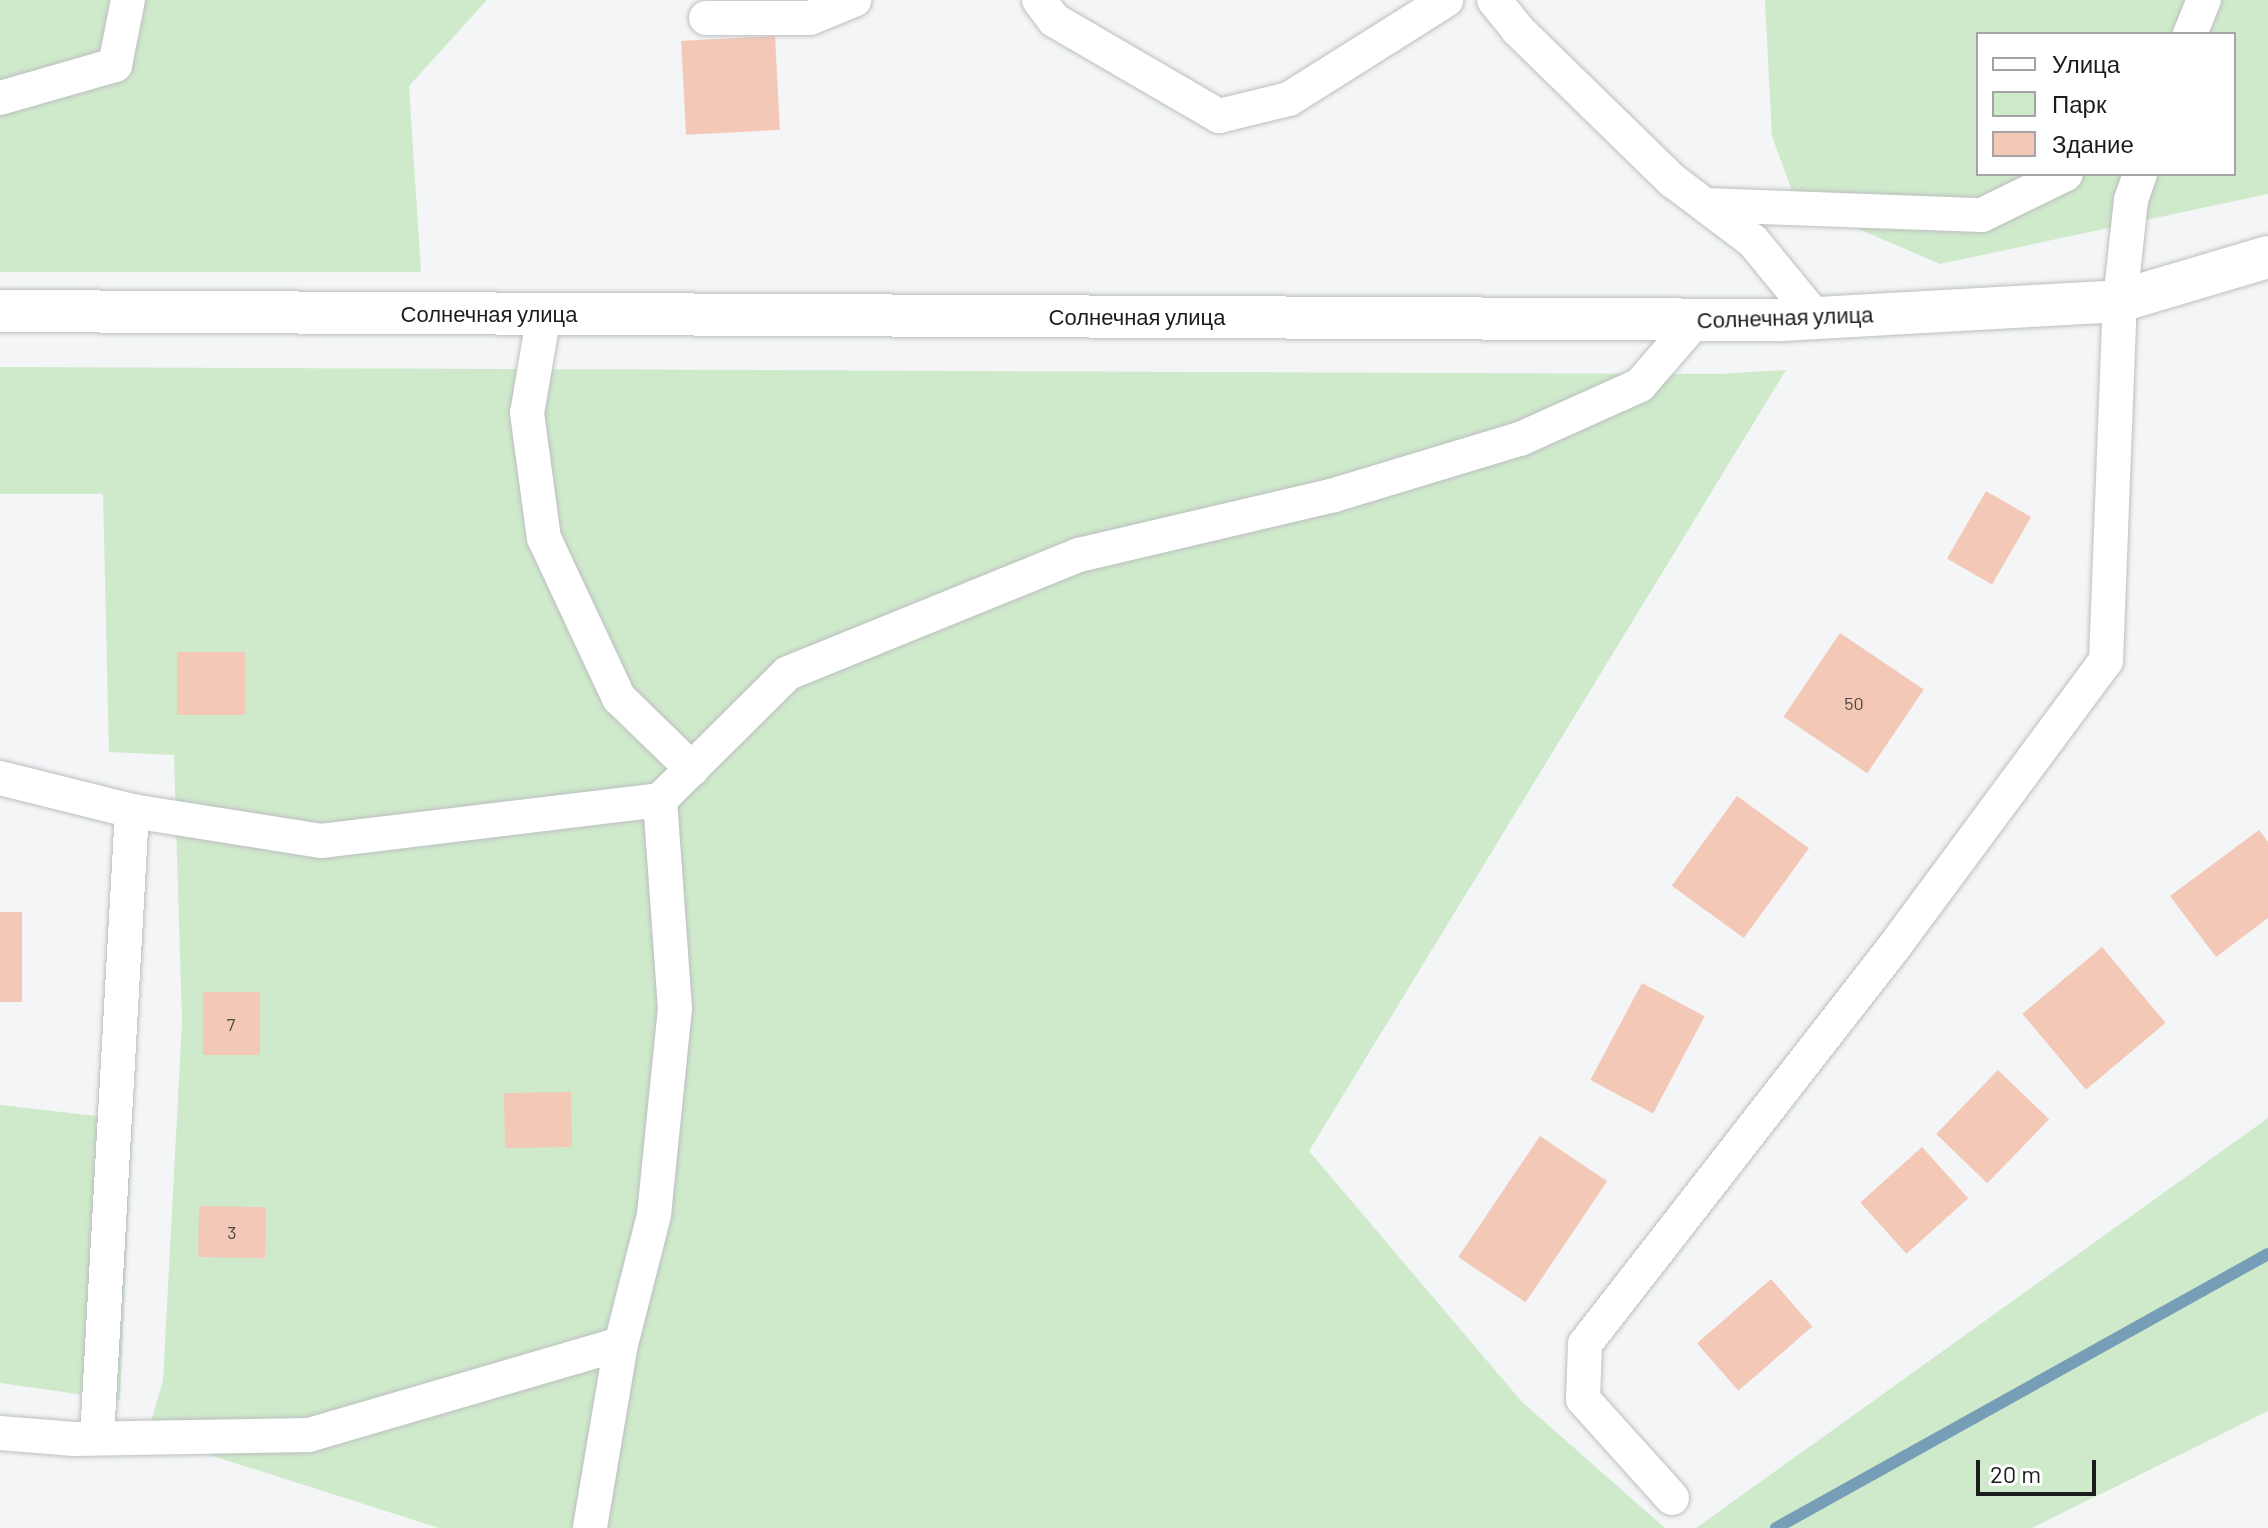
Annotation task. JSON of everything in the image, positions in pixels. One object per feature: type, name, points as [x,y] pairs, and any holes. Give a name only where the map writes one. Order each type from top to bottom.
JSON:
[{"type":"street","points":[[0,98],[115,65],[128,0]]},
{"type":"street","points":[[706,18],[810,18],[854,0]]},
{"type":"street","points":[[1039,0],[1054,20],[1219,116],[1289,99],[1446,0]]},
{"type":"street","points":[[1494,0],[1514,15],[1673,181],[1753,241],[1816,318]]},
{"type":"street","points":[[2191,32],[2204,0]]},
{"type":"street","points":[[1706,205],[1982,215],[2062,176]]},
{"type":"street","points":[[1672,1498],[1583,1399],[1585,1344],[1894,947],[2106,661],[2120,301],[2131,200],[2139,176]]},
{"type":"street","name":"Солнечная улица","points":[[0,311],[1816,318],[2120,301],[2268,257]]},
{"type":"street","points":[[544,314],[527,413],[544,538],[619,698],[692,769]]},
{"type":"street","points":[[0,778],[132,811],[321,841],[660,800],[788,673],[1079,555],[1334,495],[1520,439],[1640,385],[1697,319]]},
{"type":"street","points":[[590,1528],[621,1344],[654,1215],[675,1008],[660,800]]},
{"type":"street","points":[[97,1438],[132,811]]},
{"type":"street","points":[[0,1433],[97,1438],[309,1435],[621,1344]]},
{"type":"green space","points":[[0,0],[487,0],[409,86],[421,272],[0,272]]},
{"type":"green space","points":[[1765,0],[2268,0],[2268,194],[1940,264],[1796,202],[1772,136]]},
{"type":"green space","points":[[0,367],[1718,374],[1786,370],[1309,1151],[1522,1402],[1665,1528],[439,1528],[147,1435],[163,1381],[182,1022],[174,755],[109,752],[103,494],[0,494]]},
{"type":"green space","points":[[0,1105],[132,1120],[120,1400],[0,1383]]},
{"type":"green space","points":[[2268,1118],[2268,1411],[2032,1528],[1696,1528]]},
{"type":"building","points":[[775,36],[780,130],[686,135],[681,41]]},
{"type":"building","points":[[1986,491],[2031,517],[1992,585],[1947,559]]},
{"type":"building","points":[[1840,633],[1924,689],[1867,773],[1784,717]]},
{"type":"building","points":[[177,652],[245,652],[245,715],[177,715]]},
{"type":"building","points":[[1737,796],[1809,848],[1744,938],[1672,886]]},
{"type":"building","points":[[2259,830],[2268,842],[2268,918],[2216,957],[2170,896]]},
{"type":"building","points":[[0,912],[22,912],[22,1002],[0,1002]]},
{"type":"building","points":[[2102,947],[2166,1023],[2086,1090],[2022,1014]]},
{"type":"building","points":[[1642,983],[1705,1016],[1653,1113],[1590,1080]]},
{"type":"building","points":[[203,992],[260,992],[260,1055],[203,1055]]},
{"type":"building","points":[[1998,1070],[2049,1119],[1987,1183],[1936,1134]]},
{"type":"building","points":[[571,1092],[572,1147],[505,1148],[504,1093]]},
{"type":"building","points":[[1540,1136],[1607,1181],[1526,1302],[1458,1257]]},
{"type":"building","points":[[1922,1147],[1968,1198],[1906,1254],[1860,1203]]},
{"type":"building","points":[[199,1206],[266,1207],[265,1258],[198,1257]]},
{"type":"building","points":[[1771,1279],[1812,1327],[1738,1391],[1697,1343]]},
{"type":"waterway","points":[[1776,1528],[2268,1254]]}]
